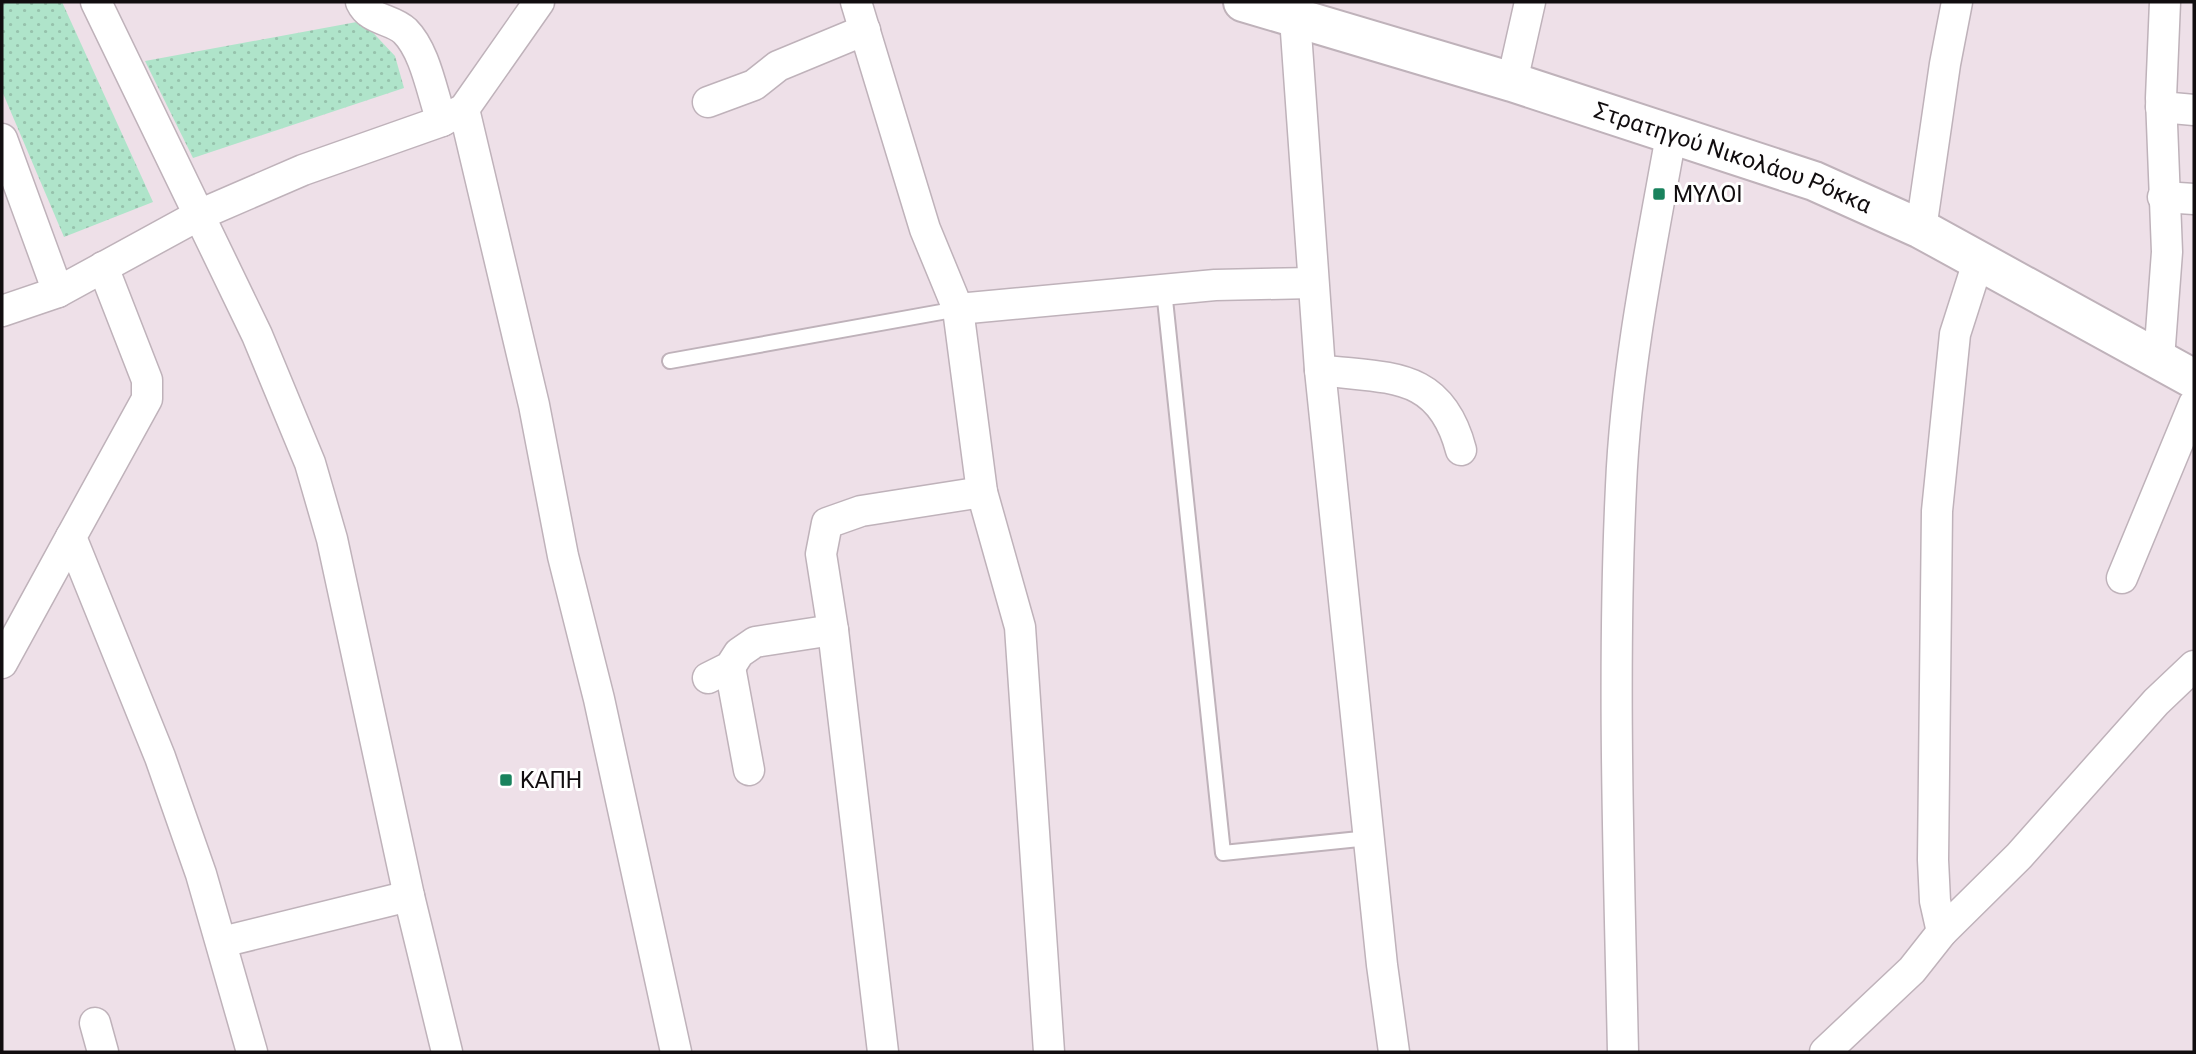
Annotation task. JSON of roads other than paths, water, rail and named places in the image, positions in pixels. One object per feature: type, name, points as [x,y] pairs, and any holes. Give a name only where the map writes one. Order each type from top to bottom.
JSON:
[{"type":"main road","name":"Στρατηγού Νικολάου Ρόκκα","points":[[1243,2],[1512,82],[1814,181],[1921,229],[2194,379]]},
{"type":"street","points":[[96,2],[257,335],[310,463],[332,539],[409,896],[447,1052]]},
{"type":"street","points":[[361,2],[376,19],[403,29],[415,45],[453,115],[534,405],[562,556],[599,699],[677,1052]]},
{"type":"street","points":[[2,310],[58,292],[199,215],[303,170],[453,115],[539,2]]},
{"type":"street","points":[[856,2],[925,229],[958,309],[982,492],[1020,627],[1049,1052]]},
{"type":"street","points":[[1512,82],[1530,2]]},
{"type":"street","points":[[1921,229],[1943,75],[1957,2]]},
{"type":"street","points":[[2159,359],[2167,252],[2161,107],[2165,2]]},
{"type":"street","points":[[1296,18],[1320,370],[1394,1052]]},
{"type":"street","points":[[708,102],[754,85],[778,66],[865,30]]},
{"type":"street","points":[[2161,107],[2194,110]]},
{"type":"street","points":[[1623,1052],[1618,778],[1621,485],[1638,319],[1671,136]]},
{"type":"street","points":[[2,139],[58,292]]},
{"type":"street","points":[[2163,197],[2194,199]]},
{"type":"street","points":[[1942,932],[1935,901],[1933,860],[1937,511],[1955,334],[1978,262]]},
{"type":"street","points":[[2,663],[147,399],[147,380],[103,267]]},
{"type":"street","points":[[958,309],[1164,290],[1313,283]]},
{"type":"street","points":[[1320,370],[1404,380],[1425,390],[1441,404],[1455,427],[1461,450]]},
{"type":"street","points":[[2122,578],[2194,404]]},
{"type":"street","points":[[883,1052],[833,630],[821,554],[827,523],[861,511],[982,492]]},
{"type":"street","points":[[71,537],[160,757],[222,942],[252,1052]]},
{"type":"street","points":[[749,770],[719,672],[755,642],[833,630]]},
{"type":"street","points":[[1825,1052],[1912,970],[1942,932],[2019,856],[2156,702],[2194,666]]},
{"type":"street","points":[[222,942],[409,896]]},
{"type":"street","points":[[95,1023],[103,1052]]},
{"type":"lane","points":[[1164,290],[1223,853],[1369,838]]},
{"type":"lane","points":[[670,361],[958,309]]},
{"type":"place","name":"ΜΥΛΟΙ","points":[[1659,194]]},
{"type":"place","name":"ΚΑΠΗ","points":[[506,780]]}]
